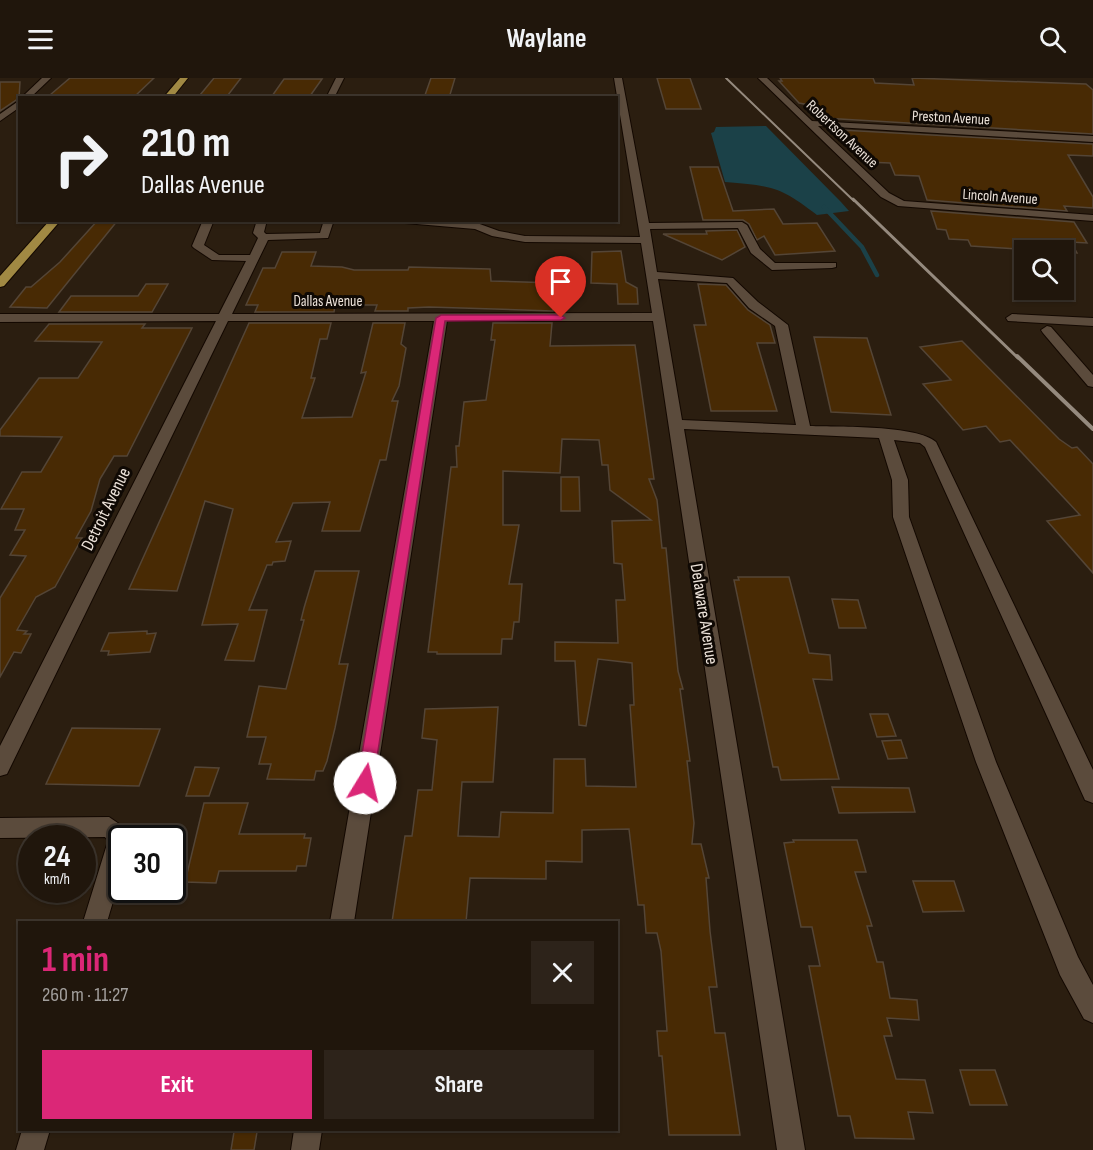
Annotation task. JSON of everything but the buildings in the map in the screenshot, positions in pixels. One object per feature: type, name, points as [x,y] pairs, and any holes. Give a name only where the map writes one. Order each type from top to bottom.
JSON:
[{"type":"main road","points":[[169,96],[184,78]]},
{"type":"main road","points":[[0,283],[54,222]]},
{"type":"street","points":[[27,96],[47,78]]},
{"type":"street","points":[[331,96],[340,78]]},
{"type":"street","name":"Delaware Avenue","points":[[618,78],[623,137],[644,233],[791,1150]]},
{"type":"street","name":"Robertson Avenue","points":[[762,78],[885,195],[906,205]]},
{"type":"street","points":[[2,116],[18,104]]},
{"type":"street","name":"Preston Avenue","points":[[807,123],[1093,139]]},
{"type":"street","name":"Lincoln Avenue","points":[[906,205],[1093,218]]},
{"type":"street","points":[[209,222],[198,246],[216,258],[250,263]]},
{"type":"street","points":[[261,222],[258,233],[264,237],[324,236],[328,222]]},
{"type":"street","points":[[429,222],[477,226],[496,234],[525,239],[742,225],[755,251],[772,267],[832,265]]},
{"type":"street","name":"Detroit Avenue","points":[[0,767],[264,237]]},
{"type":"street","points":[[650,274],[729,280],[734,282],[749,301],[776,317],[784,328],[804,430]]},
{"type":"street","name":"Dallas Avenue","points":[[0,318],[656,318]]},
{"type":"street","points":[[342,921],[441,318]]},
{"type":"street","points":[[1012,318],[1093,322]]},
{"type":"street","points":[[1047,330],[1093,383]]},
{"type":"street","points":[[674,424],[885,434],[924,439],[931,445],[1093,793]]},
{"type":"street","points":[[885,434],[900,480],[901,517],[986,762],[1069,966],[1093,1010]]},
{"type":"street","points":[[0,828],[110,827],[120,837],[95,921]]},
{"type":"street","points":[[30,1150],[36,1131]]},
{"type":"street","points":[[305,1150],[308,1131]]},
{"type":"water","points":[[766,126],[849,211],[817,215],[793,198],[774,189],[725,182],[711,133],[716,127]]},
{"type":"waterway","points":[[824,207],[862,247],[877,275]]},
{"type":"railway","points":[[726,78],[854,201]]},
{"type":"railway","points":[[853,199],[1018,358]]},
{"type":"railway","points":[[1017,356],[1093,429]]},
{"type":"route","points":[[365,783],[441,318],[561,318]]}]
